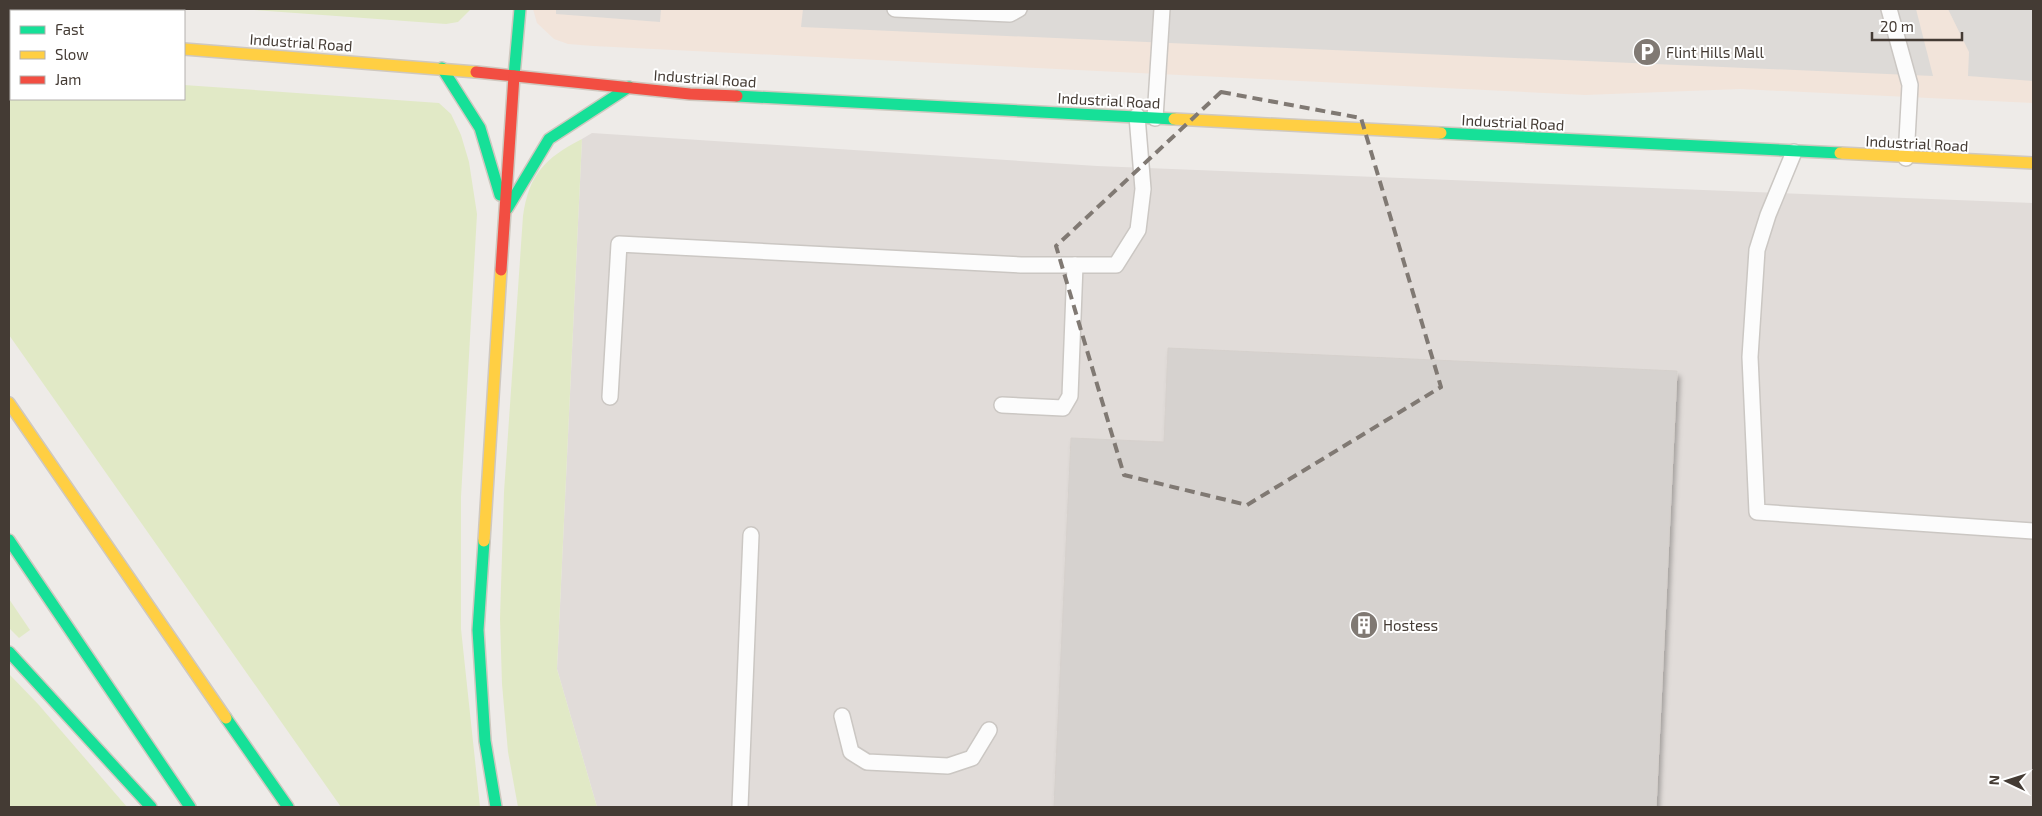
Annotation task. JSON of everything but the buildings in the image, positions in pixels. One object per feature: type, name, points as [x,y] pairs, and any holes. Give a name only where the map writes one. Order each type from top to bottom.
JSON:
[{"type":"main road","points":[[496,807],[484,741],[478,630],[520,9]]},
{"type":"main road","name":"Industrial Road","points":[[185,48],[442,68],[690,94],[1137,116],[1906,158],[2033,163]]},
{"type":"main road","points":[[442,68],[480,128],[505,213]]},
{"type":"main road","points":[[505,213],[549,139],[629,87]]},
{"type":"main road","points":[[9,404],[288,807]]},
{"type":"main road","points":[[9,540],[190,807]]},
{"type":"main road","points":[[9,652],[24,666],[151,807]]},
{"type":"lane","points":[[896,9],[1010,14],[1019,9]]},
{"type":"lane","points":[[1155,118],[1162,9]]},
{"type":"lane","points":[[1889,9],[1910,85],[1906,158]]},
{"type":"lane","points":[[610,397],[619,244],[1021,265],[1116,265],[1138,230],[1143,189],[1137,116]]},
{"type":"lane","points":[[1794,152],[1768,215],[1757,250],[1750,357],[1756,512],[2033,531]]},
{"type":"lane","points":[[1002,405],[1063,408],[1070,396],[1075,265]]},
{"type":"lane","points":[[740,807],[751,535]]},
{"type":"lane","points":[[842,716],[851,752],[867,762],[948,766],[972,758],[989,730]]},
{"type":"highlighted area","points":[[1221,92],[1361,118],[1441,387],[1247,505],[1124,475],[1056,246]]},
{"type":"shaded area","name":"Flint Hills Mall","points":[[533,9],[2033,9],[2033,103],[1740,89],[1585,95],[593,46],[568,44],[554,39],[537,23]]},
{"type":"shaded area","points":[[556,9],[661,9],[660,22],[556,14]]},
{"type":"shaded area","name":"Flint Hills Mall","points":[[803,9],[1916,9],[1933,76],[801,27]]},
{"type":"shaded area","points":[[1948,9],[2033,9],[2033,81],[1968,76],[1969,52]]},
{"type":"shaded area","points":[[592,133],[1097,166],[2033,203],[2033,807],[597,807],[557,669],[582,139]]},
{"type":"green space","points":[[241,9],[471,9],[458,22],[446,24]]},
{"type":"green space","points":[[9,73],[10,100],[185,100],[185,85],[439,103],[451,114],[461,135],[469,162],[477,214],[461,497],[461,629],[480,807],[341,807],[9,335]]},
{"type":"green space","points":[[582,139],[557,669],[597,807],[518,807],[508,752],[502,684],[500,619],[504,492],[523,216],[530,189],[541,169],[558,153]]},
{"type":"green space","points":[[9,599],[30,630],[19,638],[9,628]]},
{"type":"green space","points":[[9,674],[38,704],[127,807],[9,807]]},
{"type":"traffic: fast","points":[[514,76],[520,9]]},
{"type":"traffic: fast","points":[[442,68],[480,128],[500,195]]},
{"type":"traffic: fast","points":[[507,209],[549,139],[629,87]]},
{"type":"traffic: fast","points":[[737,96],[1174,119]]},
{"type":"traffic: fast","points":[[1441,133],[1840,153]]},
{"type":"traffic: fast","points":[[9,540],[190,807]]},
{"type":"traffic: fast","points":[[484,541],[478,630],[485,741],[496,807]]},
{"type":"traffic: fast","points":[[9,652],[151,807]]},
{"type":"traffic: fast","points":[[226,718],[288,807]]},
{"type":"traffic: slow","points":[[185,49],[476,72]]},
{"type":"traffic: slow","points":[[1174,119],[1441,133]]},
{"type":"traffic: slow","points":[[1840,153],[2033,163]]},
{"type":"traffic: slow","points":[[484,541],[501,270]]},
{"type":"traffic: slow","points":[[9,403],[226,718]]},
{"type":"traffic: jam","points":[[476,72],[690,94],[737,96]]},
{"type":"traffic: jam","points":[[501,270],[514,76]]},
{"type":"place","name":"Flint Hills Mall","points":[[1647,52]]},
{"type":"place","name":"Hostess","points":[[1364,625]]}]
